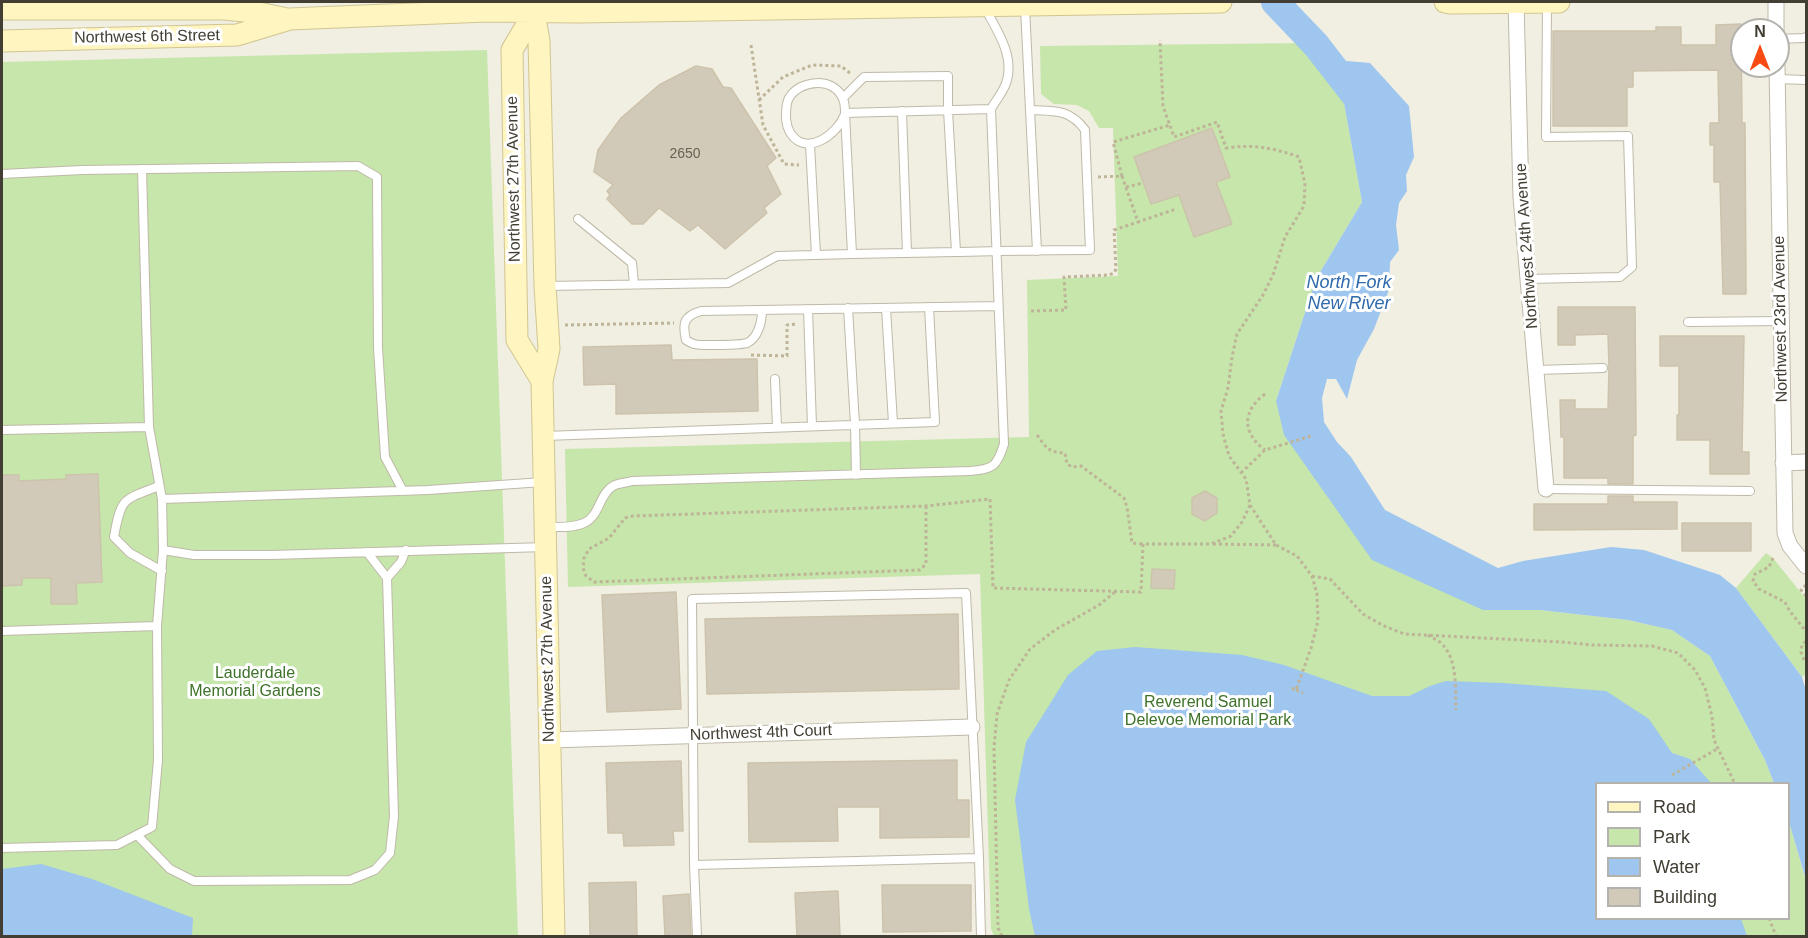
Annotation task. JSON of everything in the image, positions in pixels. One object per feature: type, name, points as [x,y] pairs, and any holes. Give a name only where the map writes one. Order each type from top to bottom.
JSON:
[{"type":"street","name":"Northwest 6th Street","points":[[14,6],[225,9],[291,19],[533,7],[1221,2]]},
{"type":"street","points":[[1445,2],[1559,2]]},
{"type":"street","name":"Northwest 24th Avenue","points":[[1516,2],[1521,197],[1546,489]]},
{"type":"street","points":[[1776,2],[1776,18]]},
{"type":"street","points":[[2,22],[14,6]]},
{"type":"street","name":"Northwest 27th Avenue","points":[[533,7],[539,48],[545,286],[549,349],[542,381],[554,936]]},
{"type":"street","name":"Northwest 27th Avenue","points":[[533,7],[512,50],[517,340],[542,381]]},
{"type":"street","name":"Northwest 6th Street","points":[[2,41],[237,35],[291,19]]},
{"type":"street","name":"Northwest 23rd Avenue","points":[[1777,78],[1785,533],[1790,546],[1806,566]]},
{"type":"street","points":[[1783,463],[1806,462]]},
{"type":"street","name":"Northwest 4th Court","points":[[550,740],[972,726]]},
{"type":"lane","points":[[1528,279],[1620,277],[1632,267],[1628,136],[1546,137],[1547,2]]},
{"type":"lane","points":[[164,550],[194,555],[367,552],[545,537],[586,522],[597,510],[602,497],[612,486],[632,481],[988,469],[999,459],[1004,444],[991,109],[1007,81],[1009,69],[1005,5]]},
{"type":"lane","points":[[1005,5],[1030,110],[1037,251]]},
{"type":"lane","points":[[1790,39],[1806,38]]},
{"type":"lane","points":[[843,98],[864,77],[948,76],[956,252]]},
{"type":"lane","points":[[1790,76],[1806,80]]},
{"type":"lane","points":[[845,112],[842,122],[832,134],[810,144],[800,143],[791,135],[786,124],[786,108],[789,98],[796,89],[809,84],[823,83],[834,86],[843,98],[845,112],[852,254]]},
{"type":"lane","points":[[845,112],[991,109]]},
{"type":"lane","points":[[545,286],[728,283],[777,256],[1090,249],[1085,130],[1077,119],[1060,111],[1030,110]]},
{"type":"lane","points":[[902,111],[907,253]]},
{"type":"lane","points":[[810,144],[816,255]]},
{"type":"lane","points":[[2,174],[142,169],[358,166],[377,177],[378,348],[385,457],[403,491]]},
{"type":"lane","points":[[2,848],[117,845],[152,827],[158,760],[157,626],[164,550],[162,499],[149,428],[142,169]]},
{"type":"lane","points":[[578,219],[632,263],[633,284]]},
{"type":"lane","points":[[762,310],[762,321],[758,331],[745,344],[702,345],[686,340],[685,322],[690,315],[701,311],[998,306]]},
{"type":"lane","points":[[543,436],[935,422],[929,307]]},
{"type":"lane","points":[[848,308],[856,475]]},
{"type":"lane","points":[[886,308],[893,423]]},
{"type":"lane","points":[[808,309],[812,426]]},
{"type":"lane","points":[[1688,322],[1781,321]]},
{"type":"lane","points":[[1536,370],[1603,368]]},
{"type":"lane","points":[[775,379],[777,428]]},
{"type":"lane","points":[[2,430],[149,428]]},
{"type":"lane","points":[[162,499],[403,491],[544,482]]},
{"type":"lane","points":[[159,486],[128,498],[119,511],[114,537],[130,553],[162,571]]},
{"type":"lane","points":[[1546,489],[1750,491]]},
{"type":"lane","points":[[387,578],[401,562],[406,550]]},
{"type":"lane","points":[[137,835],[170,868],[194,881],[350,880],[375,870],[390,853],[394,816],[387,578],[367,552]]},
{"type":"lane","points":[[697,936],[694,865],[692,599],[966,592],[981,936]]},
{"type":"lane","points":[[2,631],[157,626]]},
{"type":"lane","points":[[694,865],[979,858]]},
{"type":"path","points":[[1160,40],[1163,106],[1174,137]]},
{"type":"path","points":[[751,45],[763,125],[784,164],[801,165]]},
{"type":"path","points":[[1138,222],[1113,142],[1170,125]]},
{"type":"path","points":[[1087,178],[1122,176]]},
{"type":"path","points":[[1126,187],[1143,183]]},
{"type":"path","points":[[1031,311],[1066,310],[1064,277],[1109,276],[1114,273],[1116,269],[1114,231],[1176,209]]},
{"type":"path","points":[[1265,394],[1256,401],[1248,413],[1248,429],[1254,442],[1265,450]]},
{"type":"path","points":[[1036,435],[1048,450],[1065,453],[1067,464],[1072,467],[1081,466],[1124,498],[1128,507],[1132,543],[1143,544]]},
{"type":"path","points":[[1241,473],[1265,450],[1311,436]]},
{"type":"path","points":[[1250,505],[1276,544],[1297,556],[1312,576],[1317,594],[1318,621],[1296,690]]},
{"type":"path","points":[[1211,544],[1276,544]]},
{"type":"path","points":[[1773,558],[1769,567],[1755,574],[1753,581],[1759,589],[1785,602],[1789,612],[1806,632]]},
{"type":"path","points":[[1312,576],[1330,579],[1363,614],[1404,634],[1604,646],[1652,646],[1678,653],[1695,670],[1705,688],[1712,716],[1714,740],[1734,782]]},
{"type":"path","points":[[1806,585],[1802,590],[1806,596]]},
{"type":"path","points":[[1002,936],[998,928],[994,747],[997,714],[1009,680],[1030,649],[1055,630],[1100,605],[1116,592]]},
{"type":"path","points":[[1428,635],[1441,644],[1450,656],[1454,675],[1455,710]]},
{"type":"path","points":[[1804,660],[1802,645],[1806,642]]},
{"type":"path","points":[[1289,687],[1303,693]]},
{"type":"path","points":[[1672,775],[1717,749]]},
{"type":"path","points":[[1770,920],[1776,936]]},
{"type":"green space","name":"Reverend Samuel Delevoe Memorial Park","points":[[1306,43],[1344,103],[1362,202],[1316,279],[1276,401],[1483,610],[1540,610],[1628,620],[1672,630],[1710,656],[1765,760],[1774,782],[1595,782],[1595,920],[1790,920],[1790,825],[1806,881],[1806,936],[994,936],[991,929],[980,574],[568,587],[565,449],[1029,437],[1027,280],[1118,276],[1113,128],[1099,128],[1089,111],[1077,105],[1054,104],[1041,94],[1040,46]]},
{"type":"green space","name":"Lauderdale Memorial Gardens","points":[[487,50],[518,936],[2,936],[2,62]]},
{"type":"green space","points":[[1766,553],[1773,558],[1806,599],[1806,674],[1802,677],[1736,588]]},
{"type":"water","points":[[1347,61],[1370,63],[1409,106],[1414,157],[1406,175],[1407,191],[1399,203],[1396,225],[1399,250],[1390,262],[1389,290],[1374,329],[1357,360],[1347,399],[1336,379],[1327,379],[1322,398],[1324,422],[1337,442],[1351,457],[1385,510],[1498,568],[1523,561],[1611,547],[1644,550],[1720,575],[1736,588],[1802,677],[1806,691],[1806,880],[1790,825],[1790,782],[1774,782],[1765,760],[1710,656],[1672,630],[1628,620],[1540,610],[1483,610],[1372,560],[1284,435],[1276,401],[1316,279],[1362,202],[1344,103],[1329,80]]},
{"type":"water","points":[[1135,647],[1242,655],[1284,665],[1372,696],[1409,696],[1446,681],[1606,691],[1649,719],[1672,753],[1690,759],[1710,782],[1595,782],[1595,920],[1741,920],[1747,936],[1035,936],[1029,909],[1015,800],[1026,742],[1068,675],[1097,651]]},
{"type":"water","points":[[41,864],[92,879],[193,918],[192,936],[2,936],[2,869]]},
{"type":"building","points":[[1730,24],[1730,78],[1742,78],[1742,123],[1745,123],[1746,294],[1723,294],[1720,182],[1714,182],[1714,145],[1710,145],[1710,123],[1719,123],[1718,70],[1633,71],[1633,87],[1627,87],[1627,126],[1553,126],[1553,31],[1656,31],[1656,27],[1681,27],[1681,45],[1716,45],[1716,25]]},
{"type":"building","points":[[696,66],[712,69],[723,87],[731,88],[776,158],[767,166],[781,194],[764,208],[767,213],[725,249],[698,225],[690,231],[659,208],[643,224],[632,224],[607,199],[610,195],[607,191],[613,185],[594,172],[598,150],[621,118],[659,85]]},
{"type":"building","points":[[1212,128],[1230,177],[1216,182],[1232,224],[1194,237],[1179,195],[1151,204],[1134,157]]},
{"type":"building","points":[[1558,307],[1635,307],[1636,435],[1633,436],[1633,484],[1608,484],[1608,478],[1564,478],[1564,437],[1561,437],[1560,400],[1575,400],[1575,409],[1608,409],[1608,334],[1575,335],[1575,345],[1558,345]]},
{"type":"building","points":[[1660,336],[1744,336],[1742,452],[1749,452],[1749,474],[1710,474],[1710,440],[1677,440],[1679,366],[1660,366]]},
{"type":"building","points":[[671,345],[672,360],[757,359],[758,411],[616,414],[616,384],[584,385],[583,347]]},
{"type":"building","points":[[98,474],[102,582],[76,583],[77,604],[51,604],[51,578],[22,578],[22,585],[2,586],[2,475],[19,475],[19,481],[66,479],[66,475]]},
{"type":"building","points":[[1205,491],[1217,498],[1217,513],[1205,521],[1192,514],[1192,498]]},
{"type":"building","points":[[1608,496],[1633,496],[1633,502],[1677,502],[1677,529],[1534,530],[1534,504],[1608,504]]},
{"type":"building","points":[[1682,523],[1751,523],[1751,551],[1682,551]]},
{"type":"building","points":[[1152,569],[1175,570],[1174,589],[1151,588]]},
{"type":"building","points":[[676,592],[681,709],[607,712],[602,595]]},
{"type":"building","points":[[958,614],[959,689],[707,694],[705,619]]},
{"type":"building","points":[[957,760],[957,800],[969,800],[969,837],[880,838],[880,807],[837,807],[838,841],[749,842],[748,763]]},
{"type":"building","points":[[681,761],[683,831],[673,831],[674,845],[624,846],[623,833],[608,833],[606,763]]},
{"type":"building","points":[[636,882],[637,936],[590,936],[589,883]]},
{"type":"building","points":[[882,885],[971,885],[971,931],[883,932]]},
{"type":"building","points":[[838,891],[840,936],[797,936],[795,893]]},
{"type":"building","points":[[689,894],[691,936],[665,936],[663,896]]},
{"type":"waterway","name":"North Fork New River","points":[[1275,2],[1316,45],[1361,103]]}]
